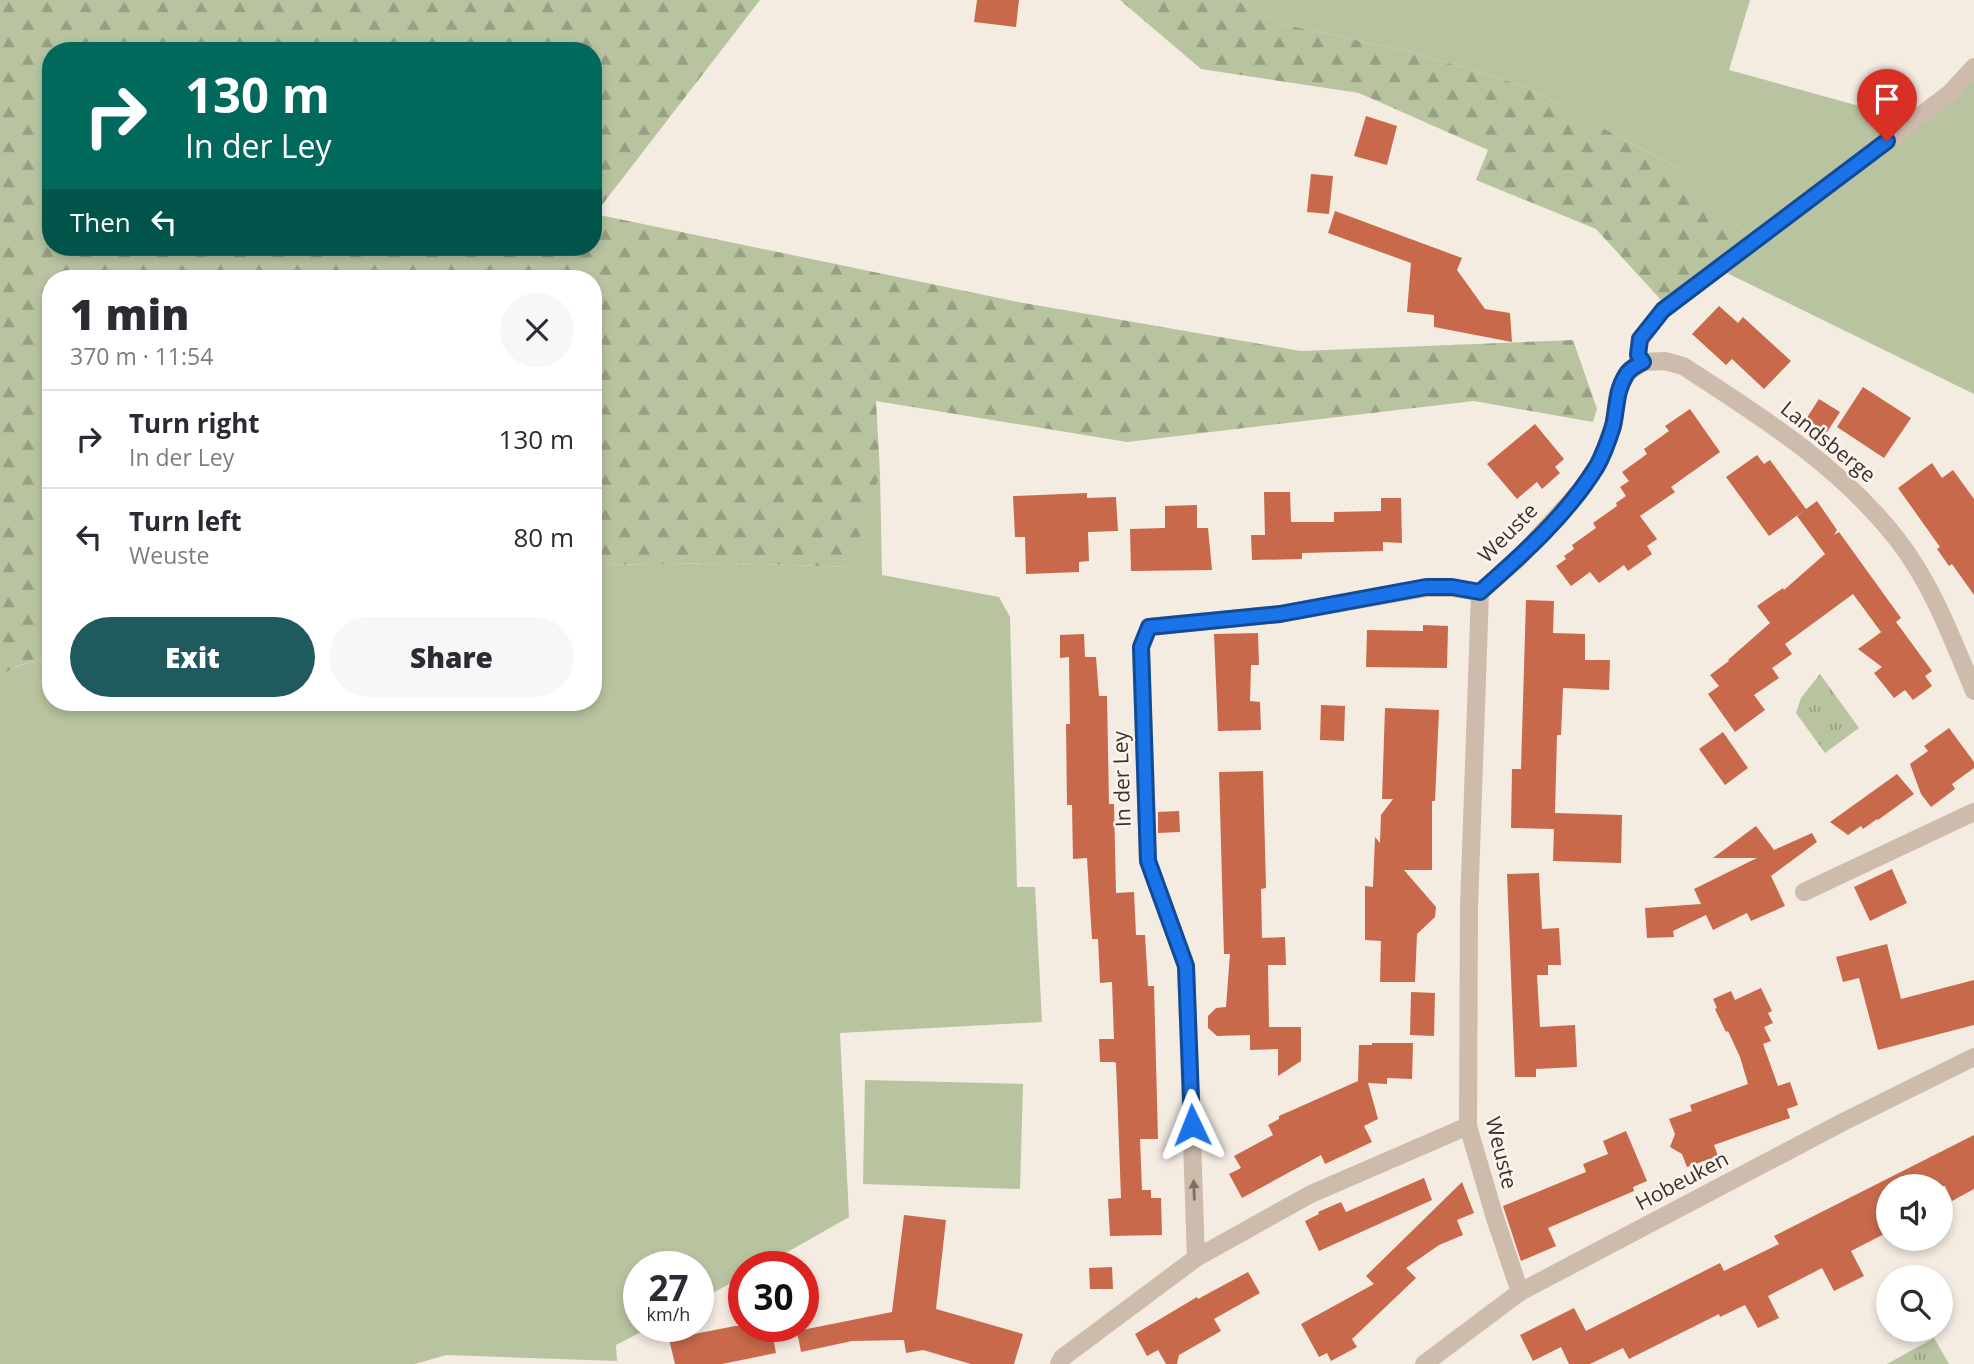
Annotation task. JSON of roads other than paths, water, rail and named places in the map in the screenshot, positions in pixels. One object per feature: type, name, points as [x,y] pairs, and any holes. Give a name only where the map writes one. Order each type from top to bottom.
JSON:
[{"type":"street","points":[[1643,362],[1638,355],[1640,339],[1663,310],[1950,94],[1974,67]]},
{"type":"street","name":"Landsberge","points":[[1643,362],[1665,361],[1683,366],[1794,440],[1866,502],[1898,540],[1920,575],[1943,617],[1974,691]]},
{"type":"street","name":"Weuste","points":[[1520,1292],[1468,1126],[1469,908],[1480,592],[1517,559],[1581,490],[1599,463],[1612,427],[1618,392],[1627,373],[1643,362]]},
{"type":"street","name":"In der Ley","points":[[1196,1258],[1186,966],[1148,861],[1141,647],[1149,627],[1280,614],[1426,587],[1452,587],[1480,592]]},
{"type":"street","points":[[1804,892],[1974,812]]},
{"type":"street","name":"Hobeuken","points":[[1424,1364],[1520,1292],[1845,1121],[1974,1057]]},
{"type":"street","points":[[1059,1364],[1062,1358],[1196,1258],[1311,1194],[1468,1126]]}]
